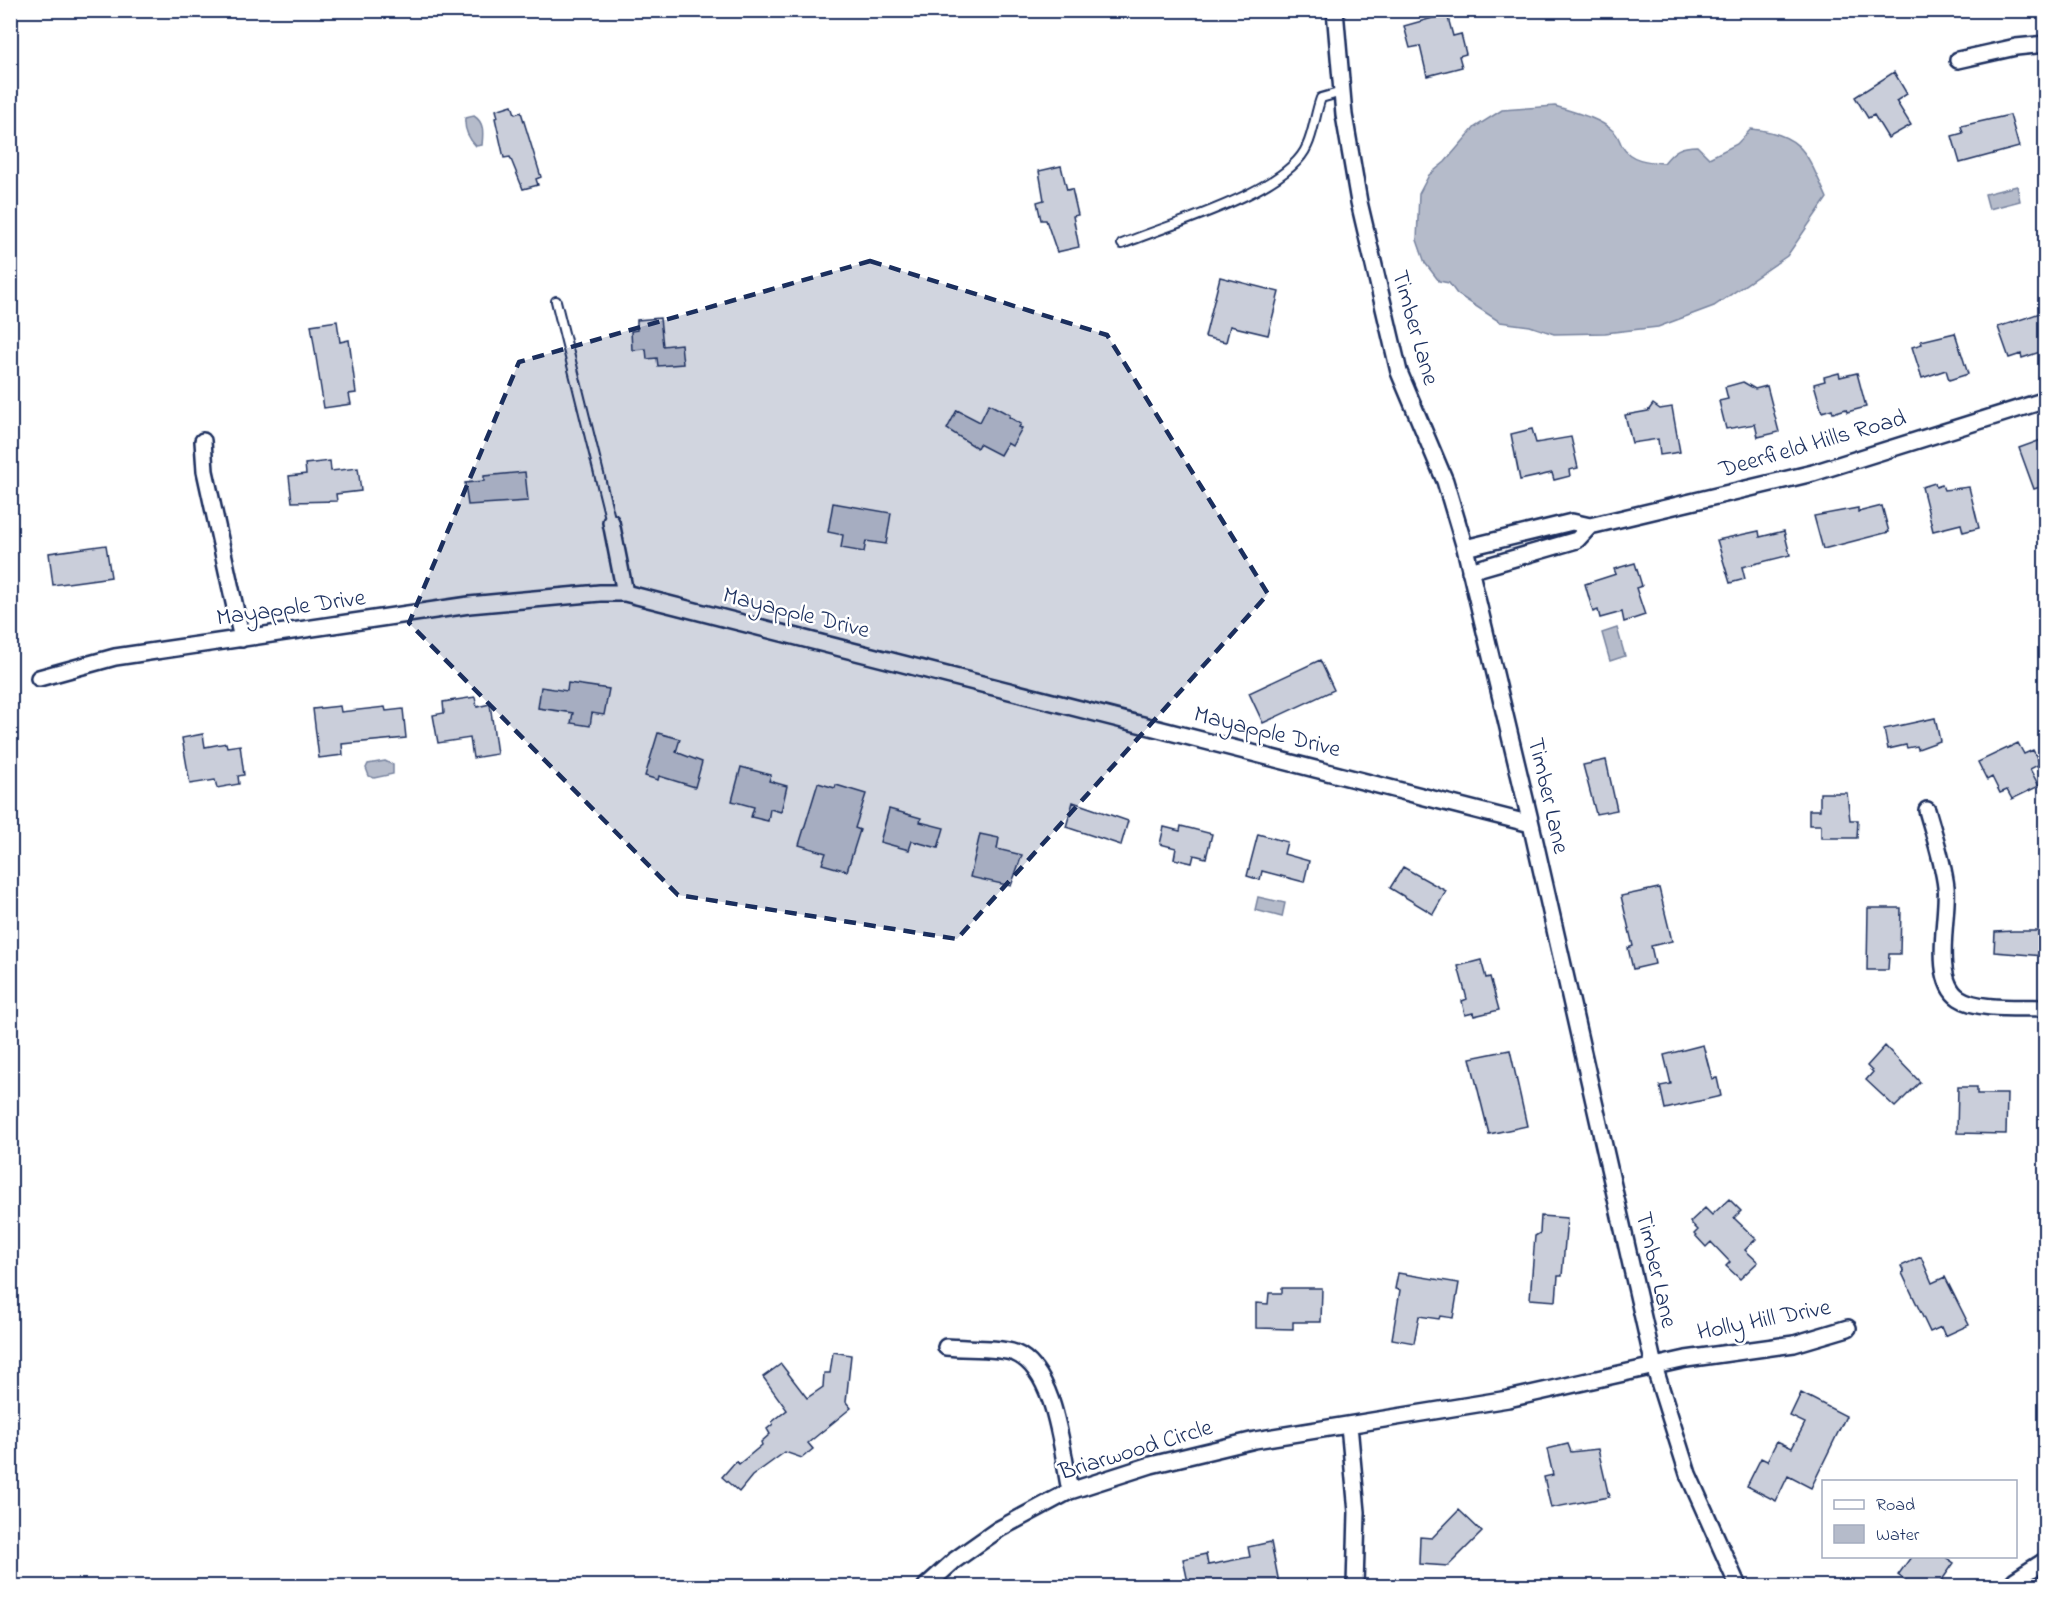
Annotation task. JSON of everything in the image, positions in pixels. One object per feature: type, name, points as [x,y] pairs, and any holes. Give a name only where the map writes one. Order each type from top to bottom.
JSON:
[{"type":"street","name":"Timber Lane","points":[[1335,10],[1342,93],[1359,202],[1399,372],[1444,481],[1465,548],[1531,824],[1654,1366],[1688,1474],[1738,1587]]},
{"type":"street","points":[[1958,60],[2016,47],[2046,44]]},
{"type":"street","name":"Deerfield Hills Road","points":[[1465,548],[1572,522],[1590,526],[1813,473],[2046,400]]},
{"type":"street","points":[[203,441],[205,471],[242,639]]},
{"type":"street","points":[[611,522],[625,593]]},
{"type":"street","name":"Deerfield Hills Road","points":[[1470,571],[1577,540],[1590,526]]},
{"type":"street","name":"Mayapple Drive","points":[[39,678],[115,657],[470,605],[600,593],[625,593],[1531,824]]},
{"type":"street","points":[[1927,810],[1946,887],[1944,966],[1947,984],[1953,993],[1969,1003],[2046,1008]]},
{"type":"street","name":"Holly Hill Drive","points":[[1654,1366],[1794,1344],[1848,1328]]},
{"type":"street","points":[[946,1347],[1014,1353],[1034,1365],[1048,1390],[1070,1491]]},
{"type":"street","name":"Briarwood Circle","points":[[926,1587],[956,1560],[999,1529],[1070,1491],[1151,1465],[1232,1446],[1508,1399],[1654,1366]]},
{"type":"street","points":[[1349,1425],[1357,1512],[1354,1587]]},
{"type":"street","points":[[2010,1587],[2015,1580],[2046,1560]]},
{"type":"lane","points":[[1122,244],[1264,188],[1290,167],[1307,147],[1314,115],[1321,98],[1342,93]]},
{"type":"lane","points":[[556,301],[611,522]]},
{"type":"highlighted area","points":[[870,261],[1107,335],[1268,594],[957,939],[678,895],[409,623],[519,362]]},
{"type":"water","points":[[1555,106],[1585,115],[1606,125],[1616,133],[1625,151],[1635,158],[1652,162],[1664,163],[1678,150],[1691,146],[1697,146],[1709,158],[1737,144],[1751,129],[1782,136],[1801,149],[1827,198],[1787,256],[1714,306],[1658,327],[1605,333],[1554,334],[1530,326],[1500,322],[1457,294],[1449,283],[1439,281],[1425,263],[1417,240],[1419,194],[1429,175],[1445,162],[1475,127],[1502,110]]},
{"type":"water","points":[[474,116],[482,125],[482,145],[476,146],[466,130],[465,118]]},
{"type":"water","points":[[2017,186],[2020,201],[1989,209],[1985,194]]},
{"type":"water","points":[[1617,628],[1625,656],[1610,661],[1602,633]]},
{"type":"water","points":[[385,761],[393,765],[393,774],[374,778],[369,776],[366,768],[368,764]]},
{"type":"water","points":[[1258,897],[1285,903],[1282,917],[1255,910]]},
{"type":"building","points":[[1447,14],[1453,36],[1461,34],[1466,54],[1459,56],[1462,67],[1427,76],[1420,46],[1410,48],[1404,26]]},
{"type":"building","points":[[1894,72],[1907,94],[1896,101],[1911,125],[1888,138],[1874,115],[1868,118],[1855,97]]},
{"type":"building","points":[[512,105],[515,114],[521,112],[541,177],[536,179],[538,185],[523,189],[510,157],[504,158],[495,118],[498,117],[496,110]]},
{"type":"building","points":[[2010,115],[2019,147],[1960,163],[1952,136],[1963,133],[1961,126]]},
{"type":"building","points":[[1061,166],[1067,190],[1072,189],[1078,215],[1073,216],[1079,247],[1057,252],[1046,220],[1041,220],[1037,202],[1044,200],[1039,171]]},
{"type":"building","points":[[1220,277],[1279,292],[1268,335],[1230,326],[1226,342],[1205,337]]},
{"type":"building","points":[[2046,311],[2046,350],[2022,358],[2021,354],[2009,358],[1998,327]]},
{"type":"building","points":[[660,318],[663,346],[681,344],[683,364],[658,366],[657,358],[647,359],[646,349],[632,350],[631,331],[637,330],[637,320]]},
{"type":"building","points":[[337,321],[340,342],[349,340],[356,393],[349,394],[351,404],[324,408],[311,325]]},
{"type":"building","points":[[1955,333],[1968,374],[1949,380],[1946,370],[1922,378],[1912,347],[1922,344],[1921,341]]},
{"type":"building","points":[[1839,373],[1840,377],[1857,373],[1866,407],[1847,412],[1846,409],[1833,413],[1832,409],[1822,412],[1814,384],[1825,381],[1824,377]]},
{"type":"building","points":[[1743,382],[1755,389],[1767,386],[1779,432],[1758,437],[1755,424],[1726,429],[1719,401],[1728,399],[1725,387]]},
{"type":"building","points":[[989,404],[1010,415],[1009,417],[1021,424],[1019,427],[1022,428],[1012,446],[1007,443],[1000,455],[979,444],[977,448],[947,429],[957,410],[980,422]]},
{"type":"building","points":[[1653,404],[1660,409],[1672,407],[1680,452],[1660,455],[1658,439],[1632,443],[1625,415],[1648,411]]},
{"type":"building","points":[[1532,429],[1536,443],[1571,437],[1578,468],[1569,470],[1570,476],[1554,480],[1552,473],[1520,480],[1511,434]]},
{"type":"building","points":[[2041,440],[2046,453],[2046,485],[2034,489],[2019,448]]},
{"type":"building","points":[[330,461],[331,471],[358,468],[361,491],[336,494],[337,501],[292,502],[289,476],[306,474],[305,464]]},
{"type":"building","points":[[525,472],[528,501],[468,505],[465,483],[484,481],[484,476]]},
{"type":"building","points":[[1935,483],[1936,487],[1942,485],[1944,490],[1969,487],[1979,528],[1963,532],[1961,524],[1933,531],[1922,487]]},
{"type":"building","points":[[833,503],[891,513],[886,544],[866,541],[864,552],[841,548],[843,535],[828,532]]},
{"type":"building","points":[[1882,506],[1889,532],[1823,549],[1814,516],[1858,508],[1858,512]]},
{"type":"building","points":[[1759,531],[1760,537],[1784,531],[1790,555],[1742,567],[1745,579],[1730,583],[1717,540]]},
{"type":"building","points":[[106,545],[111,577],[53,585],[49,553]]},
{"type":"building","points":[[1635,563],[1642,586],[1636,588],[1645,615],[1624,622],[1622,612],[1600,618],[1598,610],[1593,612],[1585,584],[1616,574],[1614,569]]},
{"type":"building","points":[[1320,660],[1334,690],[1263,723],[1249,693]]},
{"type":"building","points":[[568,683],[609,689],[604,715],[592,713],[590,726],[571,723],[573,713],[538,708],[541,687],[567,691]]},
{"type":"building","points":[[475,697],[477,707],[490,704],[497,754],[473,758],[470,738],[438,743],[433,715],[444,713],[443,702]]},
{"type":"building","points":[[340,706],[341,712],[385,707],[386,711],[403,709],[406,738],[342,744],[343,755],[319,758],[313,709]]},
{"type":"building","points":[[1935,718],[1940,741],[1918,749],[1917,746],[1907,748],[1906,745],[1888,749],[1884,729]]},
{"type":"building","points":[[658,733],[680,739],[676,752],[702,762],[695,787],[659,776],[658,780],[645,776]]},
{"type":"building","points":[[203,734],[205,747],[226,743],[227,747],[240,745],[244,775],[238,776],[239,784],[217,788],[215,780],[190,784],[182,738]]},
{"type":"building","points":[[2018,743],[2024,754],[2033,750],[2040,764],[2030,769],[2039,786],[2012,799],[2007,790],[2000,793],[1992,777],[1987,780],[1978,762]]},
{"type":"building","points":[[1606,760],[1617,810],[1596,814],[1583,765]]},
{"type":"building","points":[[741,767],[771,775],[769,781],[787,786],[781,812],[770,809],[768,821],[751,817],[754,807],[732,801]]},
{"type":"building","points":[[818,783],[835,788],[836,785],[866,794],[855,828],[860,830],[847,871],[822,864],[826,853],[799,845]]},
{"type":"building","points":[[1820,793],[1847,793],[1850,820],[1858,820],[1857,838],[1821,838],[1821,825],[1809,825],[1809,810],[1820,810]]},
{"type":"building","points":[[1073,802],[1128,821],[1121,845],[1066,827]]},
{"type":"building","points":[[889,809],[921,818],[920,822],[944,828],[938,848],[912,841],[909,850],[880,842]]},
{"type":"building","points":[[1181,826],[1212,834],[1206,858],[1194,855],[1192,863],[1174,859],[1176,848],[1160,844],[1164,827],[1180,831]]},
{"type":"building","points":[[980,834],[999,838],[997,849],[1022,855],[1011,886],[970,877]]},
{"type":"building","points":[[1258,834],[1287,842],[1284,854],[1309,861],[1304,882],[1262,871],[1260,880],[1247,876]]},
{"type":"building","points":[[1403,867],[1446,891],[1433,914],[1390,888]]},
{"type":"building","points":[[1659,888],[1672,941],[1651,946],[1655,964],[1633,969],[1628,948],[1633,946],[1621,896]]},
{"type":"building","points":[[1868,908],[1901,908],[1900,954],[1889,954],[1888,970],[1867,970]]},
{"type":"building","points":[[2045,931],[2044,956],[1994,952],[1995,932]]},
{"type":"building","points":[[1481,960],[1486,978],[1490,977],[1499,1010],[1474,1016],[1473,1013],[1465,1015],[1462,1001],[1467,999],[1458,966]]},
{"type":"building","points":[[1703,1045],[1712,1079],[1717,1078],[1721,1096],[1665,1109],[1660,1086],[1671,1084],[1664,1055]]},
{"type":"building","points":[[1885,1046],[1920,1082],[1895,1107],[1866,1080],[1873,1072],[1867,1066]]},
{"type":"building","points":[[1510,1050],[1527,1126],[1489,1134],[1470,1058]]},
{"type":"building","points":[[1958,1087],[1977,1087],[1977,1094],[2007,1094],[2006,1134],[1957,1133]]},
{"type":"building","points":[[1729,1199],[1741,1211],[1734,1218],[1756,1239],[1745,1250],[1758,1262],[1740,1279],[1726,1266],[1730,1262],[1711,1242],[1706,1247],[1694,1234],[1698,1230],[1690,1222],[1705,1208],[1712,1215]]},
{"type":"building","points":[[1541,1216],[1567,1218],[1562,1276],[1558,1276],[1556,1301],[1530,1299],[1535,1236],[1540,1233]]},
{"type":"building","points":[[1921,1257],[1932,1283],[1945,1277],[1969,1325],[1945,1336],[1941,1327],[1930,1332],[1902,1273],[1904,1272],[1901,1266]]},
{"type":"building","points":[[1398,1273],[1459,1283],[1453,1318],[1440,1316],[1439,1319],[1419,1316],[1414,1343],[1392,1339],[1400,1290],[1395,1289]]},
{"type":"building","points":[[1282,1288],[1322,1288],[1321,1322],[1293,1322],[1293,1329],[1256,1328],[1256,1303],[1268,1304],[1269,1293],[1282,1293]]},
{"type":"building","points":[[833,1352],[851,1355],[846,1402],[851,1408],[808,1443],[813,1449],[802,1458],[785,1452],[752,1476],[739,1492],[722,1477],[736,1461],[739,1464],[762,1445],[761,1442],[770,1434],[767,1429],[773,1424],[772,1422],[787,1410],[763,1377],[781,1364],[807,1398],[823,1387],[824,1373],[830,1373]]},
{"type":"building","points":[[1801,1393],[1846,1416],[1811,1488],[1788,1476],[1776,1501],[1747,1486],[1761,1458],[1767,1461],[1777,1441],[1792,1448],[1805,1423],[1790,1416]]},
{"type":"building","points":[[1568,1444],[1571,1452],[1598,1449],[1609,1497],[1551,1508],[1544,1477],[1553,1475],[1547,1449]]},
{"type":"building","points":[[1459,1510],[1482,1532],[1448,1566],[1419,1564],[1420,1537],[1432,1538]]},
{"type":"building","points":[[1271,1542],[1279,1583],[1261,1587],[1189,1587],[1183,1559],[1206,1554],[1208,1565],[1250,1557],[1248,1547]]},
{"type":"building","points":[[1910,1558],[1946,1558],[1954,1563],[1937,1587],[1914,1587],[1898,1575]]}]
